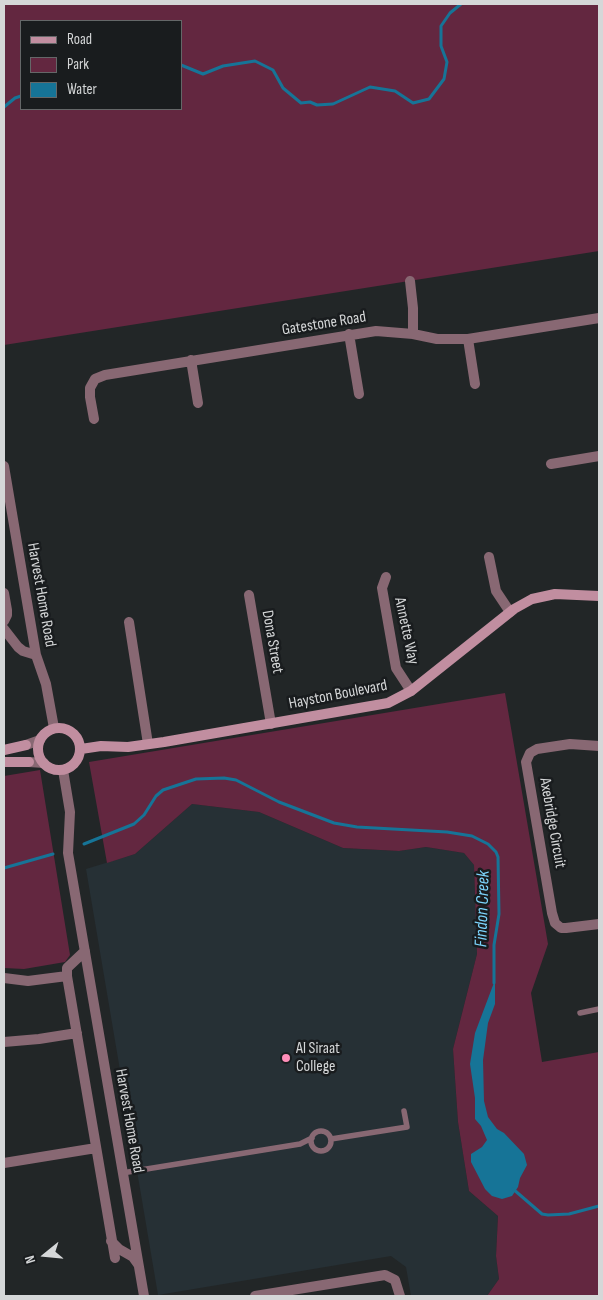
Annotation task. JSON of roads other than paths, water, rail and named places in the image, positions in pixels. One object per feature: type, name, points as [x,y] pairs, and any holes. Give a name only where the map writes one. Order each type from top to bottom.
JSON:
[{"type":"street","points":[[410,281],[414,308],[412,334]]},
{"type":"street","name":"Gatestone Road","points":[[94,419],[90,388],[95,379],[105,375],[349,334],[376,331],[412,334],[437,339],[468,339],[599,318]]},
{"type":"street","points":[[349,334],[358,394]]},
{"type":"street","points":[[468,339],[475,384]]},
{"type":"street","points":[[191,360],[198,403]]},
{"type":"street","points":[[551,464],[599,456]]},
{"type":"street","name":"Harvest Home Road","points":[[4,466],[36,655],[46,684],[54,728]]},
{"type":"street","points":[[489,556],[496,591],[510,612]]},
{"type":"street","name":"Annette Way","points":[[386,577],[382,588],[396,668],[410,691]]},
{"type":"street","points":[[4,592],[7,610],[4,621]]},
{"type":"street","name":"Hayston Boulevard","points":[[81,749],[101,746],[128,747],[381,705],[397,699],[410,691],[523,603],[541,596],[554,594],[599,596]]},
{"type":"street","name":"Dona Street","points":[[249,595],[271,724]]},
{"type":"street","points":[[129,622],[148,744]]},
{"type":"street","points":[[4,628],[18,647],[23,651],[36,655]]},
{"type":"street","points":[[4,762],[44,764],[50,768],[63,770],[70,767],[80,756],[81,749],[77,736],[67,728],[48,730],[40,740],[38,752],[44,764]]},
{"type":"street","points":[[4,750],[40,740]]},
{"type":"street","name":"Axebridge Circuit","points":[[599,746],[570,744],[537,749],[530,753],[526,762],[555,923],[561,928],[599,924]]},
{"type":"street","name":"Harvest Home Road","points":[[63,770],[70,812],[68,853],[144,1296]]},
{"type":"street","points":[[85,951],[67,968],[67,976],[115,1258]]},
{"type":"street","points":[[4,978],[28,981],[67,976]]},
{"type":"street","points":[[4,1042],[39,1040],[77,1033]]},
{"type":"street","points":[[4,1163],[96,1148]]},
{"type":"street","points":[[112,1241],[119,1249],[133,1257],[138,1264]]},
{"type":"street","points":[[255,1296],[290,1293],[385,1275],[395,1280],[400,1296]]},
{"type":"lane","points":[[580,1013],[599,1009]]},
{"type":"lane","points":[[331,1139],[407,1127],[404,1111]]},
{"type":"lane","points":[[122,1173],[300,1144],[312,1138],[317,1132],[323,1131],[331,1139],[330,1146],[325,1150],[318,1150],[314,1147],[300,1144]]},
{"type":"lane","points":[[312,1138],[314,1147]]},
{"type":"water","points":[[495,980],[495,1004],[488,1023],[483,1060],[484,1101],[488,1117],[497,1129],[504,1133],[524,1154],[527,1165],[512,1196],[502,1199],[492,1196],[485,1189],[471,1162],[471,1154],[482,1147],[487,1140],[481,1126],[475,1119],[475,1098],[470,1064],[475,1033]]},
{"type":"waterway","points":[[182,65],[203,74],[223,66],[255,61],[273,70],[283,88],[301,103],[333,104],[370,87],[395,91],[413,103],[429,99],[444,79],[447,62],[441,46],[441,26],[450,13],[461,4]]},
{"type":"waterway","points":[[4,107],[20,96]]},
{"type":"waterway","name":"Findon Creek","points":[[84,844],[134,824],[144,815],[156,796],[163,790],[196,779],[224,778],[236,780],[279,802],[334,823],[357,827],[447,832],[472,836],[488,844],[498,857],[499,914],[494,945],[494,983]]},
{"type":"waterway","name":"Findon Creek","points":[[4,868],[53,854]]},
{"type":"waterway","name":"Findon Creek","points":[[513,1189],[542,1214],[569,1214],[599,1206]]},
{"type":"place","name":"Al Siraat College","points":[[286,1058]]}]
